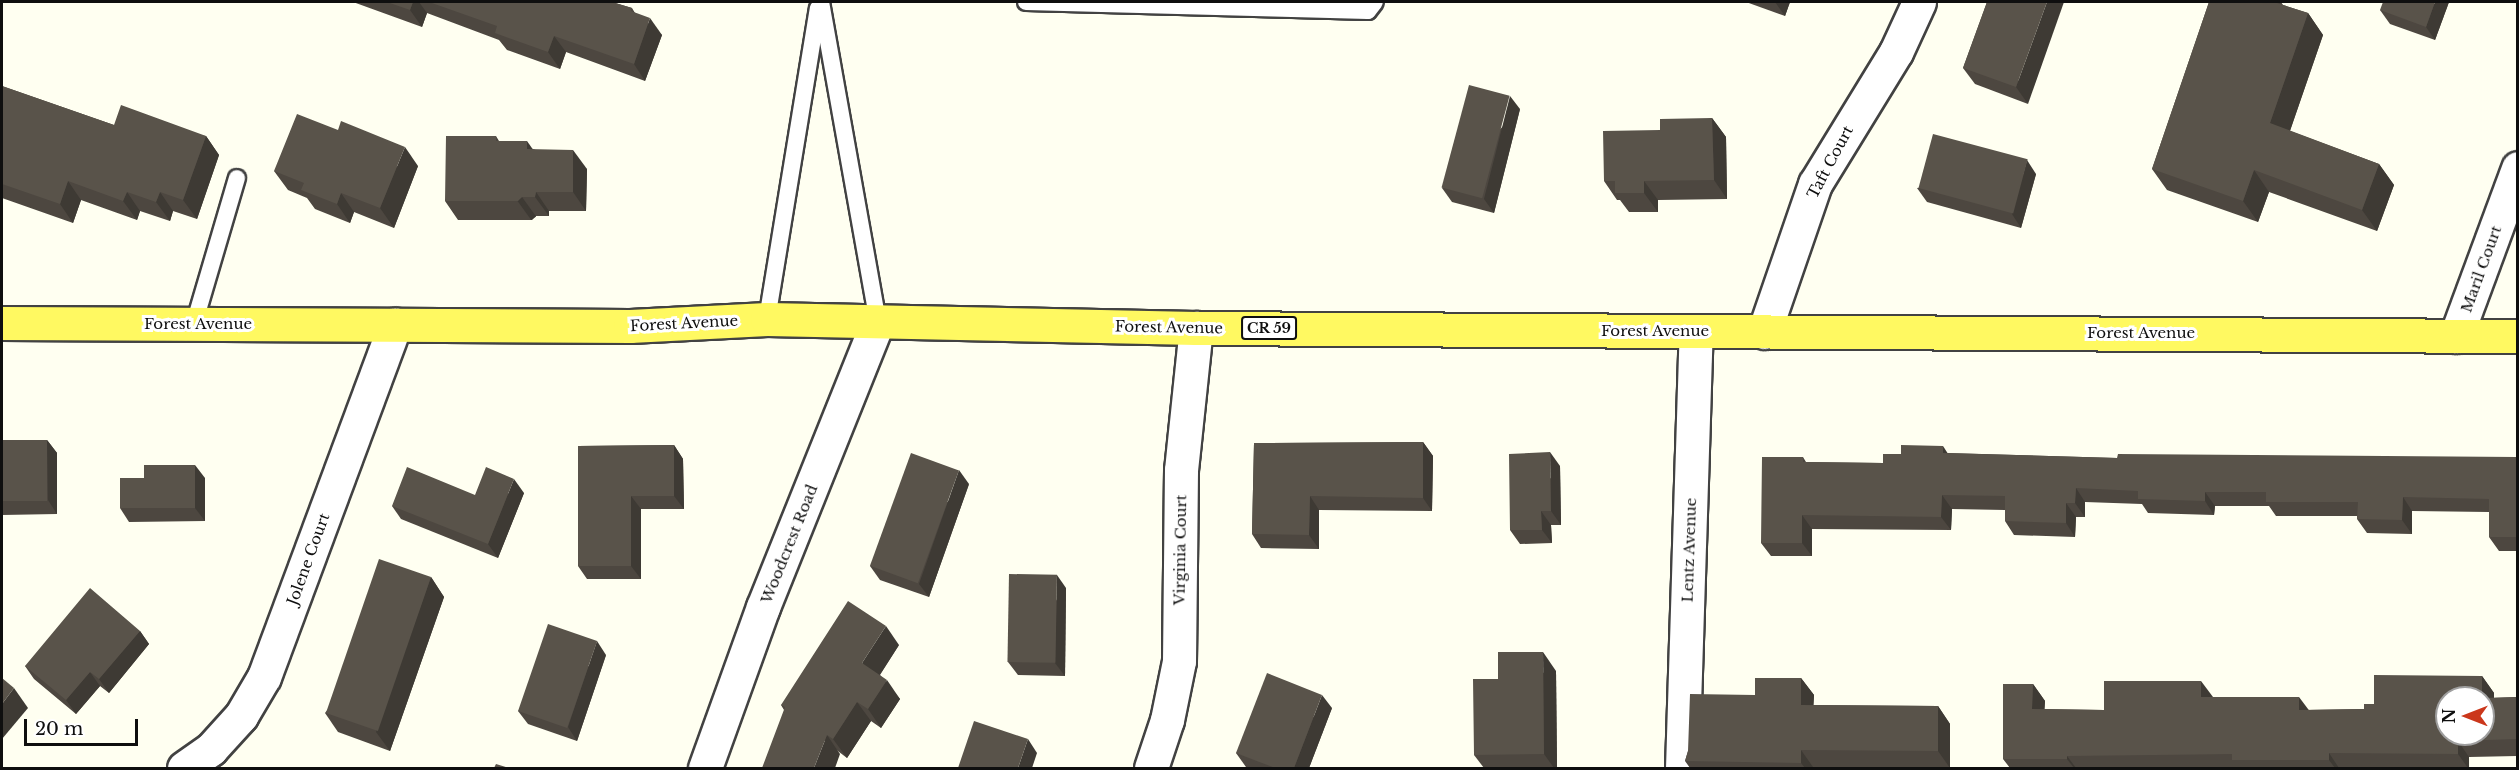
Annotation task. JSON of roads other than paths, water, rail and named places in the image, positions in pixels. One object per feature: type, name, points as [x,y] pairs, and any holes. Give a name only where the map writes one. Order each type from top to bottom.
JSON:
[{"type":"main road","name":"Forest Avenue","points":[[2,323],[630,326],[766,319],[1196,328],[2517,336]]},
{"type":"street","name":"Taft Court","points":[[1764,332],[1815,184],[1896,52],[1919,2]]},
{"type":"street","name":"Maril Court","points":[[2456,336],[2517,168]]},
{"type":"street","name":"Woodcrest Road","points":[[705,768],[763,607],[878,321]]},
{"type":"street","name":"Jolene Court","points":[[184,768],[211,749],[241,716],[264,677],[395,325]]},
{"type":"street","name":"Virginia Court","points":[[1151,768],[1167,720],[1179,661],[1180,470],[1196,328]]},
{"type":"street","name":"Lentz Avenue","points":[[1682,768],[1696,331]]},
{"type":"lane","points":[[766,319],[820,2]]},
{"type":"lane","points":[[820,2],[878,321]]},
{"type":"lane","points":[[1026,2],[1368,11],[1375,2]]},
{"type":"lane","points":[[194,324],[237,178]]}]
